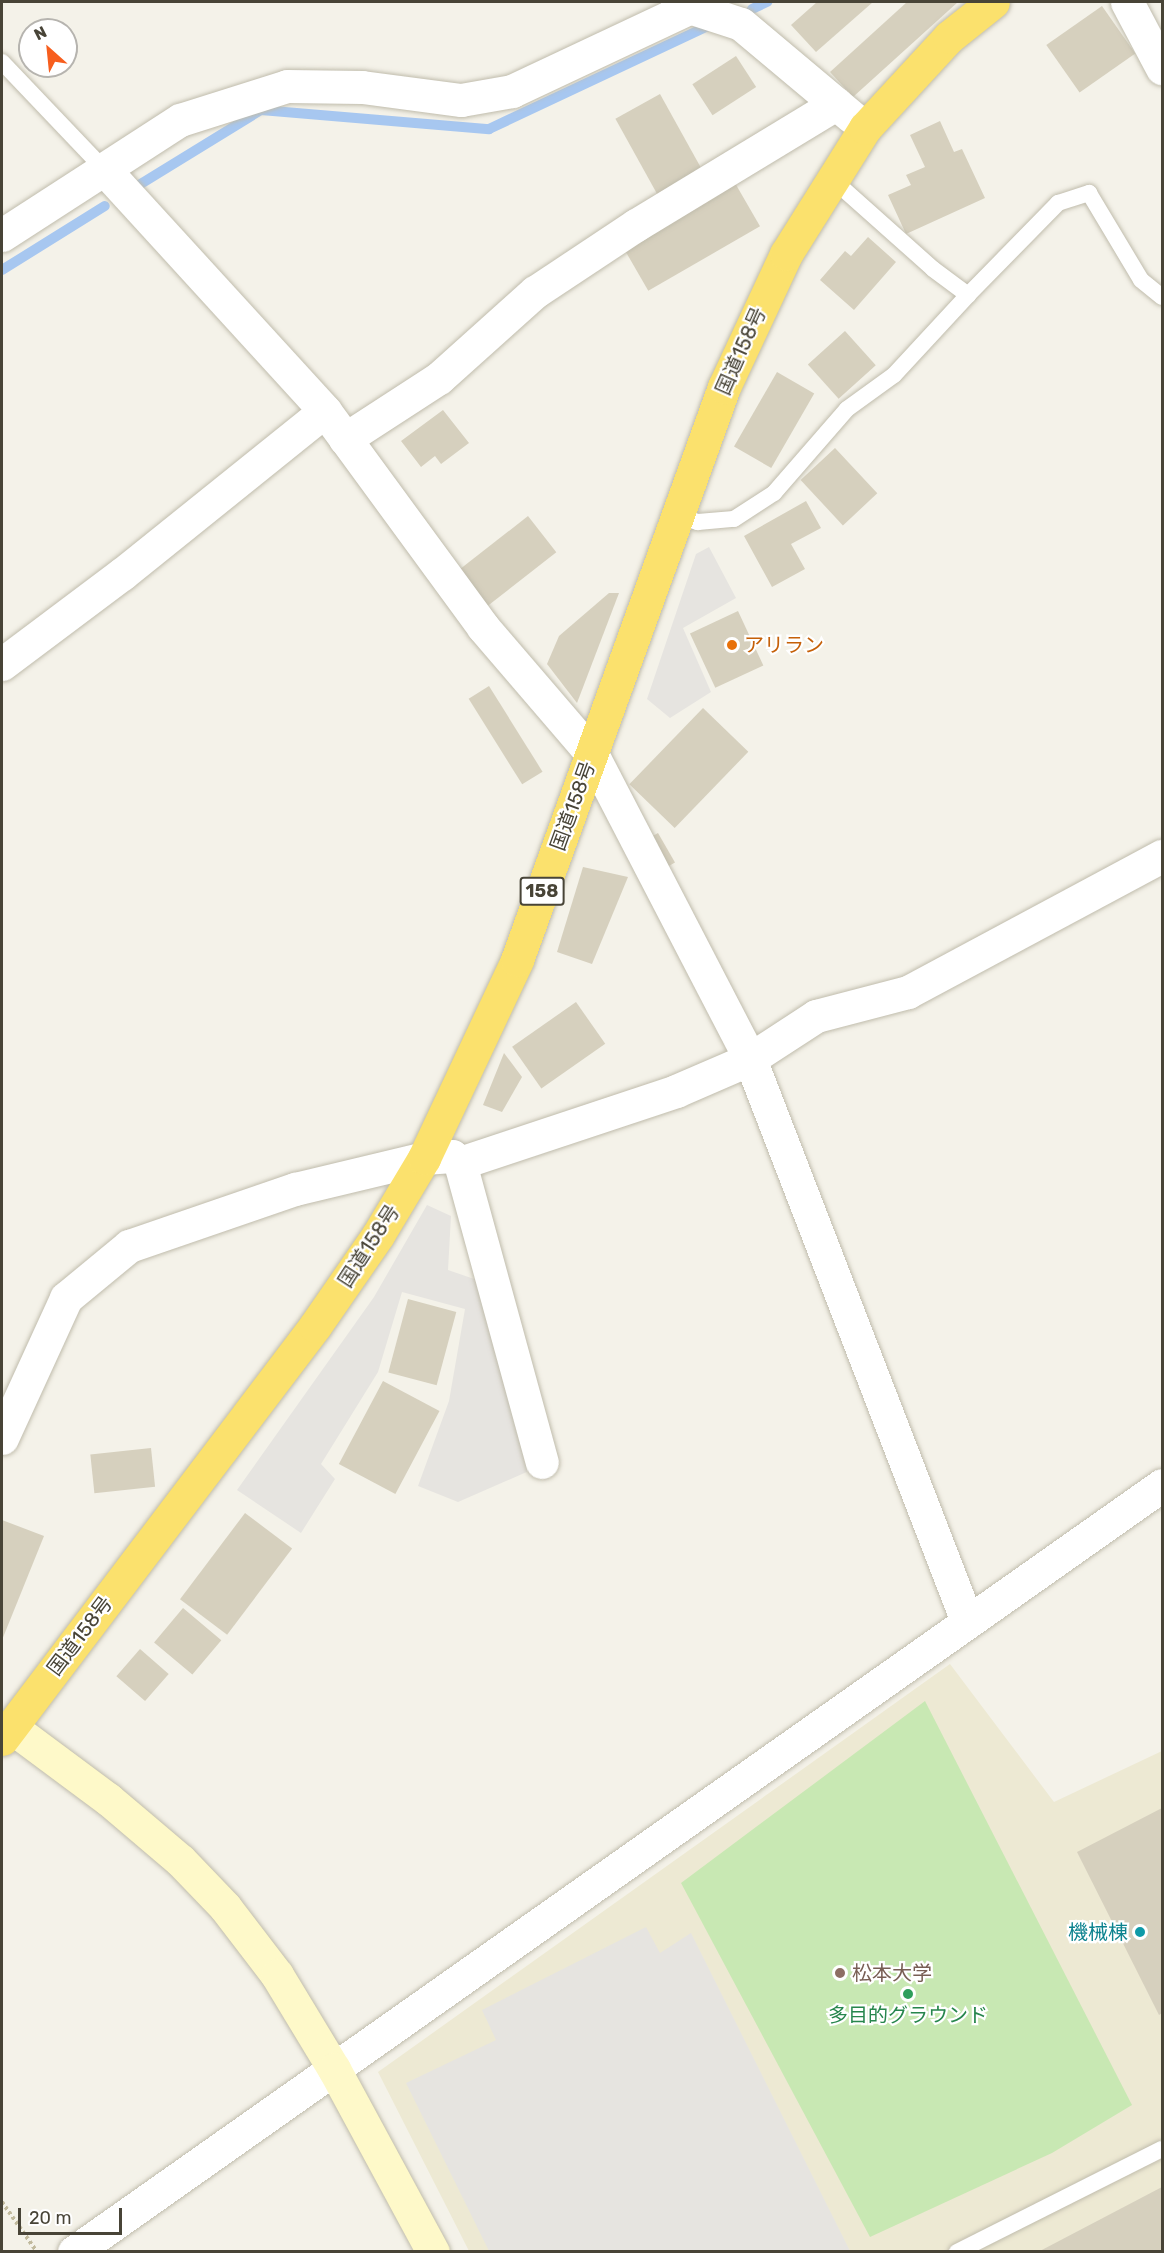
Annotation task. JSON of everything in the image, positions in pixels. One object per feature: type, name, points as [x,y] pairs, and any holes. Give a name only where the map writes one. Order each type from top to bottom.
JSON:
[{"type":"highway","name":"国道158号","points":[[6,1733],[315,1326],[378,1235],[424,1158],[517,960],[724,387],[786,254],[831,178],[866,128],[949,37],[993,2]]},
{"type":"street","points":[[1127,2],[1162,68]]},
{"type":"street","points":[[2,235],[180,120],[287,86],[362,87],[461,100],[512,91],[688,3],[741,24],[866,128]]},
{"type":"street","points":[[345,439],[439,378],[535,292],[636,225],[836,104]]},
{"type":"street","points":[[105,170],[325,411],[483,627],[592,754],[750,1059],[967,1621]]},
{"type":"street","points":[[2,664],[122,574],[325,411]]},
{"type":"street","points":[[460,1163],[675,1091],[750,1059],[816,1016],[908,992],[1162,856]]},
{"type":"street","points":[[2,1438],[66,1298],[129,1246],[295,1189],[424,1158],[452,1156],[460,1163],[542,1462]]},
{"type":"street","points":[[74,2252],[1162,1485]]},
{"type":"street","points":[[6,1733],[108,1799],[180,1860],[225,1907],[277,1976],[334,2069],[433,2252]]},
{"type":"lane","points":[[2,62],[105,170]]},
{"type":"lane","points":[[831,178],[933,269],[968,295]]},
{"type":"lane","points":[[676,515],[698,522],[734,519],[774,493],[847,409],[894,375],[1058,203],[1089,193],[1141,280],[1162,297]]},
{"type":"lane","points":[[957,2252],[1162,2149]]},
{"type":"path","points":[[2,2202],[37,2252]]},
{"type":"shaded area","points":[[709,547],[736,598],[683,628],[711,692],[670,718],[647,699],[696,554]]},
{"type":"shaded area","points":[[427,1205],[451,1216],[448,1270],[480,1281],[538,1467],[458,1502],[418,1486],[449,1401],[465,1309],[402,1292],[378,1372],[321,1464],[335,1479],[301,1533],[237,1490],[374,1297]]},
{"type":"shaded area","name":"松本大学","points":[[950,1664],[1054,1802],[1162,1751],[1162,2251],[469,2251],[378,2072]]},
{"type":"shaded area","points":[[646,1927],[660,1953],[691,1933],[850,2251],[489,2251],[406,2083],[496,2040],[482,2010]]},
{"type":"green space","name":"多目的グラウンド","points":[[925,1701],[1132,2105],[1052,2153],[870,2237],[681,1883]]},
{"type":"building","points":[[817,2],[873,2],[816,52],[791,25]]},
{"type":"building","points":[[907,2],[958,2],[853,97],[830,72]]},
{"type":"building","points":[[1102,6],[1135,54],[1080,93],[1046,45]]},
{"type":"building","points":[[736,56],[756,87],[713,115],[692,84]]},
{"type":"building","points":[[660,94],[704,174],[660,198],[615,119]]},
{"type":"building","points":[[940,121],[954,152],[962,149],[985,198],[906,234],[888,195],[911,185],[906,175],[925,167],[910,135]]},
{"type":"building","points":[[735,183],[760,226],[648,291],[623,248]]},
{"type":"building","points":[[868,237],[896,262],[854,310],[820,280],[845,251],[851,256]]},
{"type":"building","points":[[845,331],[876,365],[839,399],[808,364]]},
{"type":"building","points":[[777,372],[814,394],[771,468],[734,446]]},
{"type":"building","points":[[443,410],[469,443],[441,464],[435,456],[421,467],[401,441]]},
{"type":"building","points":[[835,448],[877,493],[843,525],[801,480]]},
{"type":"building","points":[[806,501],[821,528],[791,544],[805,569],[772,587],[744,536]]},
{"type":"building","points":[[528,516],[556,552],[483,610],[455,573]]},
{"type":"building","points":[[609,593],[619,593],[577,703],[547,664],[559,636]]},
{"type":"building","points":[[738,611],[763,665],[715,688],[690,633]]},
{"type":"building","points":[[489,686],[543,772],[522,784],[469,699]]},
{"type":"building","points":[[703,708],[748,752],[675,828],[629,784]]},
{"type":"building","points":[[658,833],[675,862],[659,871],[642,842]]},
{"type":"building","points":[[583,867],[628,877],[592,964],[557,952]]},
{"type":"building","points":[[576,1002],[605,1044],[541,1089],[512,1047]]},
{"type":"building","points":[[504,1053],[522,1077],[502,1112],[483,1105]]},
{"type":"building","points":[[408,1299],[456,1312],[437,1385],[388,1372]]},
{"type":"building","points":[[383,1381],[440,1411],[395,1494],[339,1464]]},
{"type":"building","points":[[151,1448],[155,1487],[94,1493],[90,1454]]},
{"type":"building","points":[[245,1513],[292,1549],[227,1635],[180,1599]]},
{"type":"building","points":[[2,1520],[44,1536],[2,1640]]},
{"type":"building","points":[[183,1608],[221,1640],[192,1675],[154,1642]]},
{"type":"building","points":[[140,1649],[169,1674],[145,1701],[116,1676]]},
{"type":"building","name":"機械棟","points":[[1162,1808],[1162,2013],[1159,2015],[1077,1852]]},
{"type":"building","points":[[1162,2187],[1162,2252],[1038,2252]]},
{"type":"waterway","points":[[752,9],[767,2]]},
{"type":"waterway","points":[[139,185],[261,110],[489,129],[708,26]]},
{"type":"waterway","points":[[2,270],[105,206]]},
{"type":"place","name":"アリラン","points":[[732,645]]},
{"type":"place","name":"機械棟","points":[[1140,1932]]},
{"type":"place","name":"松本大学","points":[[840,1973]]},
{"type":"place","name":"多目的グラウンド","points":[[908,1994]]}]
